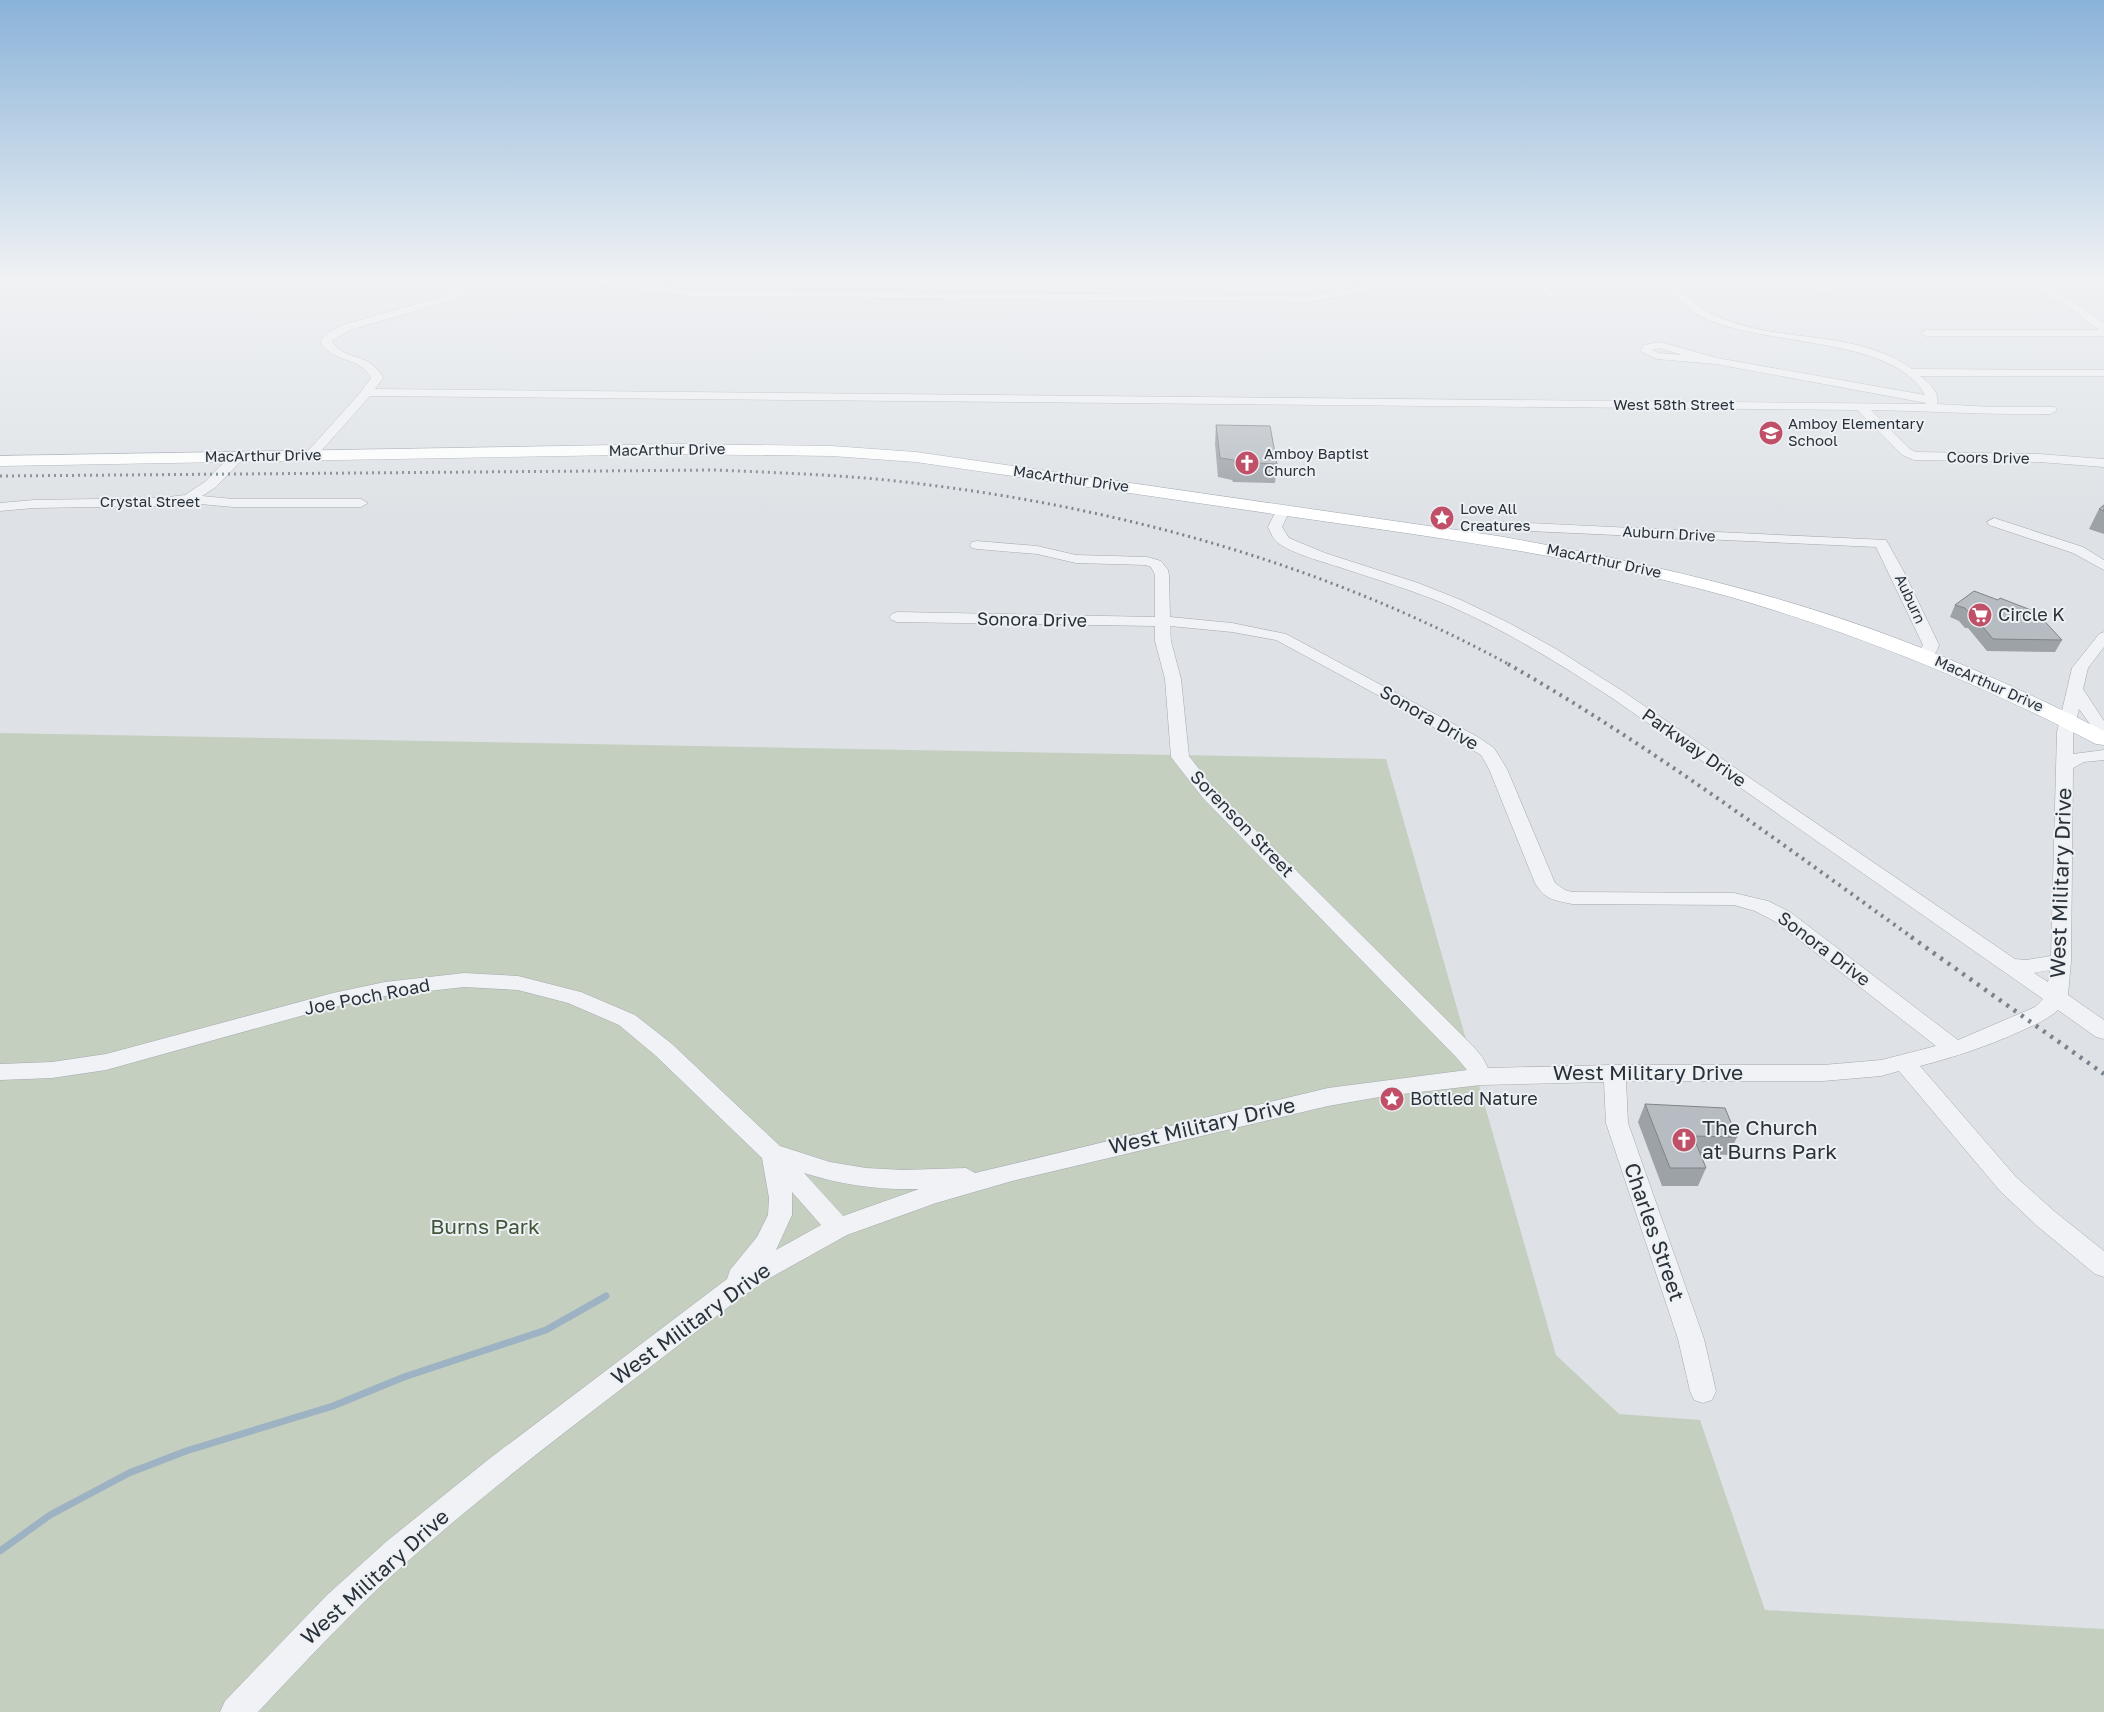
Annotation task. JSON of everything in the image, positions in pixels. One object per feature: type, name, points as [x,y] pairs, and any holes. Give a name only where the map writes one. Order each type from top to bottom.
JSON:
[{"type":"main road","name":"MacArthur Drive","points":[[0,461],[712,449],[874,453],[916,457],[1458,535],[1587,556],[1716,586],[1812,614],[1925,655],[2004,689],[2104,739]]},
{"type":"street","points":[[311,455],[368,392],[377,378],[376,373],[365,364],[347,356]]},
{"type":"street","points":[[1656,356],[1716,361]]},
{"type":"street","points":[[1698,356],[1931,404],[1929,392],[1909,372],[1894,361],[1879,356]]},
{"type":"street","points":[[1909,372],[2104,373]]},
{"type":"street","name":"West 58th Street","points":[[368,392],[1862,407],[1931,404],[1993,411],[2051,410]]},
{"type":"street","name":"Coors Drive","points":[[1862,407],[1906,452],[1914,456],[2039,458],[2104,463]]},
{"type":"street","points":[[188,499],[210,484],[237,457]]},
{"type":"street","name":"Crystal Street","points":[[0,507],[34,504],[160,502],[188,499],[234,503],[361,503]]},
{"type":"street","name":"Parkway Drive","points":[[1283,510],[1276,527],[1279,536],[1284,541],[1437,596],[1488,618],[1566,661],[1618,694],[2104,1031]]},
{"type":"street","points":[[1994,522],[2083,552],[2104,566]]},
{"type":"street","name":"Auburn Drive","points":[[1458,535],[1483,527],[1506,526],[1881,543]]},
{"type":"street","name":"Auburn","points":[[1881,543],[1897,572],[1931,645],[1925,655]]},
{"type":"street","name":"Sorenson Street","points":[[977,545],[1037,550],[1076,559],[1141,560],[1156,564],[1161,570],[1162,575],[1163,641],[1172,678],[1180,756],[1209,794],[1464,1051],[1475,1064],[1481,1077]]},
{"type":"street","name":"Sonora Drive","points":[[897,617],[1163,622],[1215,625],[1281,638],[1357,677],[1483,748],[1492,758],[1498,769],[1549,890],[1558,895],[1572,898],[1734,899],[1761,906],[1783,917],[1955,1049]]},
{"type":"street","name":"West Military Drive","points":[[236,1712],[338,1606],[397,1551],[499,1468],[727,1293],[758,1272],[838,1228],[934,1194],[995,1177],[1204,1125],[1328,1097],[1384,1088],[1481,1077],[1612,1073],[1823,1073],[1854,1071],[1905,1063],[1955,1049],[2027,1020],[2052,1005],[2057,999],[2061,961],[2065,732],[2080,668],[2104,637]]},
{"type":"street","points":[[2076,691],[2092,717],[2104,731]]},
{"type":"street","points":[[2065,765],[2080,757],[2104,755]]},
{"type":"street","points":[[2009,966],[2040,966],[2061,961]]},
{"type":"street","name":"Joe Poch Road","points":[[0,1072],[52,1070],[106,1062],[333,1000],[385,989],[464,980],[518,983],[574,997],[627,1020],[664,1050],[772,1153],[838,1228]]},
{"type":"street","points":[[1905,1063],[2008,1184],[2045,1218],[2104,1266]]},
{"type":"street","name":"Charles Street","points":[[1612,1073],[1616,1086],[1615,1108],[1617,1123],[1691,1339],[1703,1391]]},
{"type":"street","points":[[727,1293],[764,1247],[774,1232],[780,1215],[781,1203],[772,1153]]},
{"type":"street","name":"Joe Poch Road","points":[[772,1153],[831,1172],[865,1178],[896,1180],[995,1177]]},
{"type":"green space","name":"Burns Park","points":[[0,733],[1386,759],[1556,1355],[1619,1414],[1700,1420],[1765,1610],[2104,1629],[2104,1712],[0,1712]]},
{"type":"building","points":[[1216,425],[1270,426],[1277,464],[1234,462],[1234,460],[1220,458]]},
{"type":"building","points":[[1974,591],[1998,600],[2000,598],[2036,612],[2062,640],[1993,639],[1973,615],[1965,608],[1955,605]]},
{"type":"building","points":[[1645,1104],[1725,1108],[1737,1137],[1693,1136],[1706,1168],[1670,1168]]},
{"type":"waterway","points":[[0,1551],[50,1515],[129,1473],[186,1451],[333,1406],[404,1377],[546,1330],[606,1296]]},
{"type":"railway","points":[[0,476],[714,470],[844,476],[921,484],[998,495],[1074,509],[1150,526],[1225,547],[1298,571],[1370,598],[1441,630],[1510,665]]},
{"type":"railway","points":[[1508,664],[1561,695],[1663,761],[1913,938]]},
{"type":"railway","points":[[1911,937],[2104,1074]]},
{"type":"place","name":"Amboy Elementary School","points":[[1771,433]]},
{"type":"place","name":"Amboy Baptist Church","points":[[1247,463]]},
{"type":"place","name":"Love All Creatures","points":[[1442,518]]},
{"type":"place","name":"Circle K","points":[[1980,615]]},
{"type":"place","name":"Bottled Nature","points":[[1392,1099]]},
{"type":"place","name":"The Church at Burns Park","points":[[1684,1140]]}]
